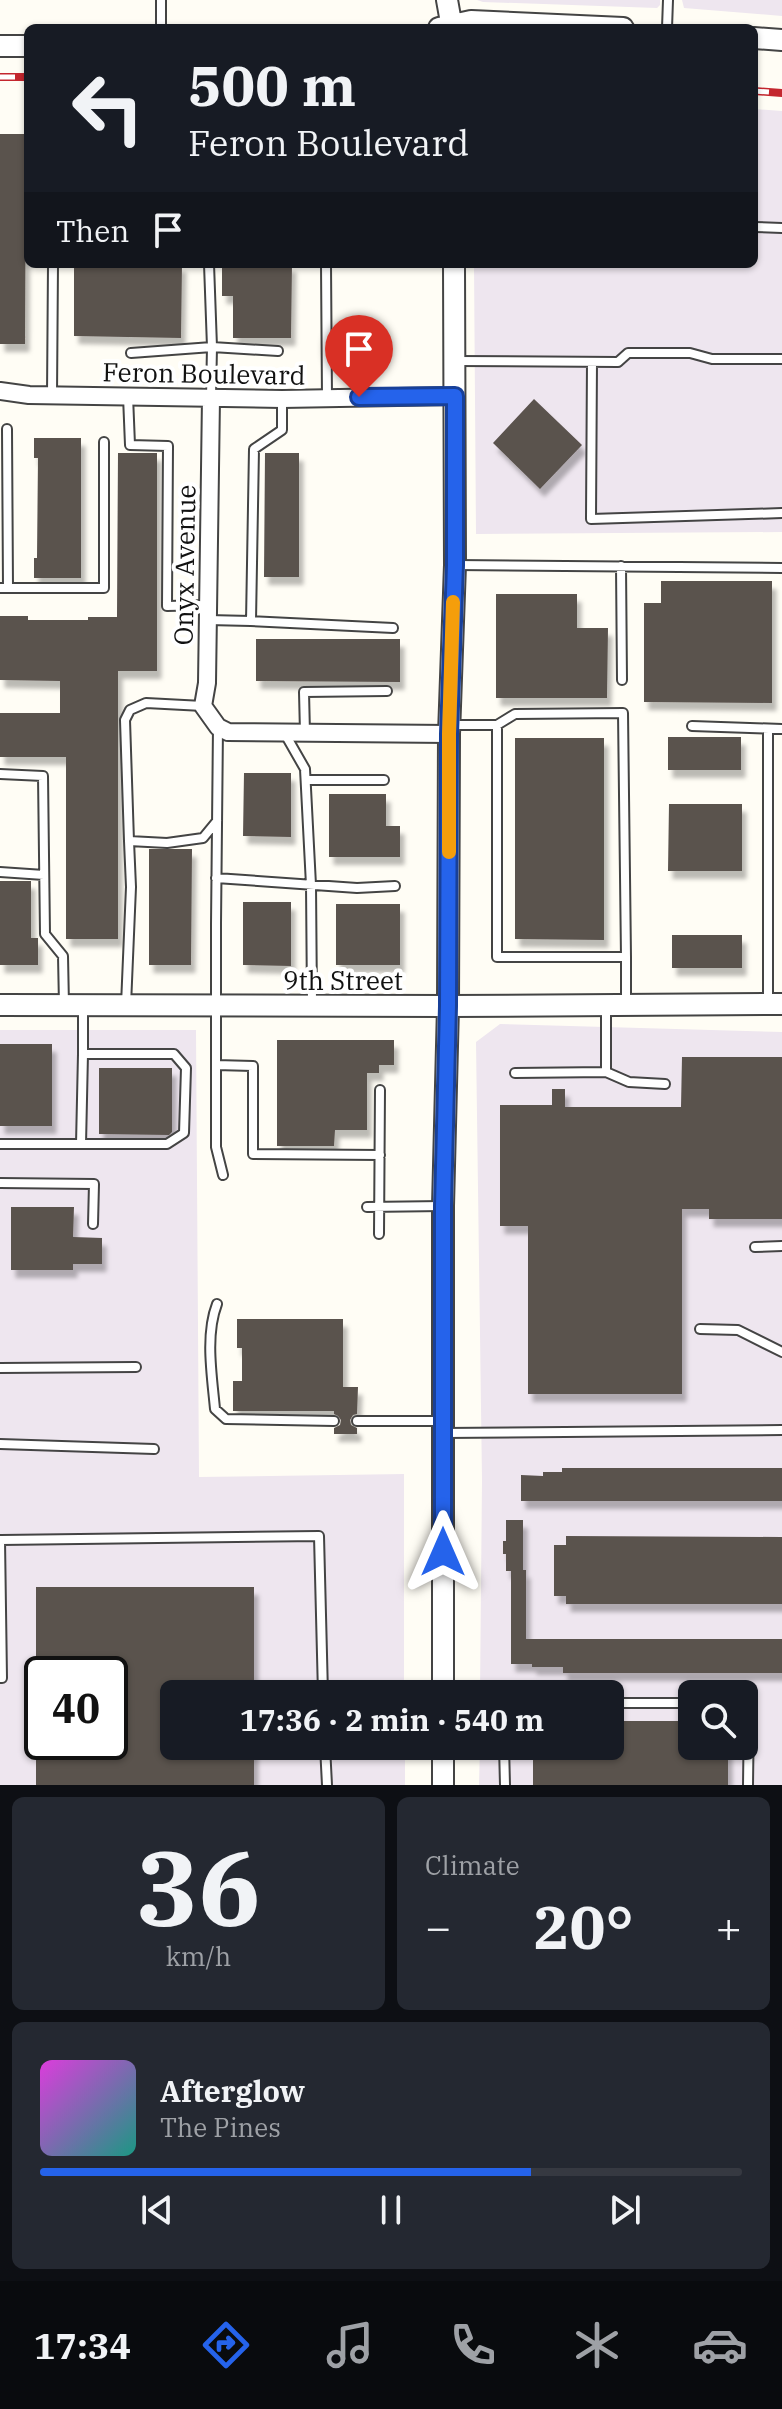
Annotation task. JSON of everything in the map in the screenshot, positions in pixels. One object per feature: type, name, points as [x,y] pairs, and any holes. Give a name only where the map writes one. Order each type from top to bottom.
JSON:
[{"type":"street","points":[[447,0],[448,24]]},
{"type":"street","points":[[460,24],[471,21],[536,24]]},
{"type":"street","points":[[758,38],[782,40]]},
{"type":"street","points":[[0,46],[24,46]]},
{"type":"street","points":[[443,1680],[443,1206],[448,1006],[449,729],[455,565],[454,268]]},
{"type":"street","name":"Feron Boulevard","points":[[0,391],[52,395],[282,399],[455,396]]},
{"type":"street","name":"Onyx Avenue","points":[[203,706],[207,683],[211,398]]},
{"type":"street","points":[[203,706],[218,727],[228,732],[449,729]]},
{"type":"street","name":"9th Street","points":[[0,1005],[775,1004]]},
{"type":"street","points":[[443,1760],[443,1785]]},
{"type":"lane","points":[[161,0],[161,24]]},
{"type":"lane","points":[[667,24],[668,0]]},
{"type":"lane","points":[[758,227],[782,228]]},
{"type":"lane","points":[[52,395],[53,268]]},
{"type":"lane","points":[[209,268],[211,398]]},
{"type":"lane","points":[[326,268],[327,398]]},
{"type":"lane","points":[[131,353],[212,347],[278,351]]},
{"type":"lane","points":[[455,361],[618,362],[628,353],[690,353],[712,359],[782,359]]},
{"type":"lane","points":[[592,362],[591,519],[782,513]]},
{"type":"lane","points":[[128,395],[130,445],[168,446],[167,606],[251,621],[393,628]]},
{"type":"lane","points":[[251,621],[254,449],[282,430],[282,399]]},
{"type":"lane","points":[[7,429],[4,588],[104,588],[104,442]]},
{"type":"lane","points":[[455,565],[782,568]]},
{"type":"lane","points":[[621,566],[622,680]]},
{"type":"lane","points":[[305,733],[304,692],[387,691]]},
{"type":"lane","points":[[126,1005],[131,887],[125,720],[130,710],[146,703],[203,706]]},
{"type":"lane","points":[[449,729],[497,725],[515,714],[623,713],[626,957],[606,1072]]},
{"type":"lane","points":[[497,725],[497,957],[626,957]]},
{"type":"lane","points":[[692,726],[782,729]]},
{"type":"lane","points":[[218,727],[216,1147],[223,1175]]},
{"type":"lane","points":[[768,729],[775,1004]]},
{"type":"lane","points":[[285,733],[305,769],[311,885],[312,1006]]},
{"type":"lane","points":[[0,774],[43,776],[45,934],[63,956],[83,1054],[81,1144]]},
{"type":"lane","points":[[306,780],[384,780]]},
{"type":"lane","points":[[129,841],[167,843],[203,838],[218,820]]},
{"type":"lane","points":[[0,872],[44,875]]},
{"type":"lane","points":[[216,878],[357,888],[395,886]]},
{"type":"lane","points":[[0,1144],[167,1144],[184,1133],[186,1068],[174,1054],[83,1054]]},
{"type":"lane","points":[[216,1065],[253,1066],[253,1154],[380,1155]]},
{"type":"lane","points":[[515,1073],[606,1072],[629,1082],[665,1084]]},
{"type":"lane","points":[[379,1234],[380,1090]]},
{"type":"lane","points":[[0,1183],[94,1184],[93,1224]]},
{"type":"lane","points":[[367,1207],[443,1206]]},
{"type":"lane","points":[[755,1247],[782,1246]]},
{"type":"lane","points":[[217,1304],[212,1317],[215,1409],[226,1419],[334,1421]]},
{"type":"lane","points":[[700,1329],[738,1330],[782,1352]]},
{"type":"lane","points":[[0,1368],[136,1367]]},
{"type":"lane","points":[[357,1421],[443,1427],[782,1430]]},
{"type":"lane","points":[[0,1444],[154,1449]]},
{"type":"lane","points":[[0,1678],[1,1540],[319,1536],[323,1680]]},
{"type":"lane","points":[[624,1703],[678,1703]]},
{"type":"lane","points":[[326,1760],[327,1785]]},
{"type":"lane","points":[[504,1760],[505,1785]]},
{"type":"lane","points":[[748,1760],[748,1785]]},
{"type":"shaded area","points":[[477,0],[660,0],[660,5],[657,8]]},
{"type":"shaded area","points":[[682,0],[782,0],[782,16],[684,8]]},
{"type":"shaded area","points":[[758,109],[782,111],[782,532],[476,534],[474,268],[758,268]]},
{"type":"shaded area","points":[[500,1024],[782,1032],[782,1785],[479,1785],[480,1760],[624,1760],[624,1680],[480,1680],[482,1480],[476,1042]]},
{"type":"shaded area","points":[[0,1030],[196,1030],[199,1477],[404,1474],[404,1680],[160,1680],[160,1760],[405,1760],[405,1785],[0,1785]]},
{"type":"building","points":[[0,134],[24,134],[25,344],[0,344]]},
{"type":"building","points":[[74,268],[182,268],[181,338],[74,336]]},
{"type":"building","points":[[222,268],[292,268],[291,338],[233,338],[233,296],[222,296]]},
{"type":"building","points":[[534,399],[582,445],[540,489],[493,443]]},
{"type":"building","points":[[34,438],[81,438],[81,578],[34,578],[38,458],[34,458]]},
{"type":"building","points":[[118,453],[157,453],[157,671],[118,671],[118,939],[66,939],[66,757],[0,757],[0,713],[60,713],[60,681],[0,680],[0,616],[28,616],[28,620],[117,617]]},
{"type":"building","points":[[265,453],[299,453],[299,577],[264,577]]},
{"type":"building","points":[[661,581],[772,581],[772,703],[644,702],[644,603],[661,603]]},
{"type":"building","points":[[496,594],[577,594],[577,628],[608,628],[607,698],[496,698]]},
{"type":"building","points":[[256,639],[400,639],[400,682],[256,681]]},
{"type":"building","points":[[668,737],[741,737],[741,770],[668,770]]},
{"type":"building","points":[[515,738],[604,738],[604,940],[515,939]]},
{"type":"building","points":[[244,773],[291,773],[291,837],[243,836]]},
{"type":"building","points":[[329,794],[386,794],[386,826],[400,826],[400,857],[329,857]]},
{"type":"building","points":[[669,804],[742,804],[742,871],[668,871]]},
{"type":"building","points":[[149,849],[192,849],[191,965],[149,965]]},
{"type":"building","points":[[0,881],[31,881],[31,938],[38,938],[38,965],[0,965]]},
{"type":"building","points":[[243,902],[291,902],[291,966],[243,965]]},
{"type":"building","points":[[336,904],[400,904],[400,965],[336,965]]},
{"type":"building","points":[[672,935],[742,935],[742,968],[672,968]]},
{"type":"building","points":[[277,1040],[394,1040],[394,1065],[379,1065],[379,1073],[367,1073],[367,1130],[335,1130],[334,1146],[277,1146]]},
{"type":"building","points":[[0,1044],[52,1044],[52,1126],[0,1126]]},
{"type":"building","points":[[682,1057],[782,1057],[782,1219],[709,1219],[709,1209],[682,1209],[682,1394],[528,1394],[528,1226],[500,1226],[500,1105],[552,1105],[552,1089],[565,1089],[565,1107],[681,1107]]},
{"type":"building","points":[[99,1068],[172,1068],[172,1132],[169,1135],[99,1134]]},
{"type":"building","points":[[11,1207],[74,1207],[73,1237],[102,1238],[102,1264],[73,1264],[73,1270],[11,1270]]},
{"type":"building","points":[[237,1319],[343,1319],[343,1387],[358,1387],[357,1414],[350,1420],[351,1425],[357,1428],[357,1434],[334,1434],[334,1428],[340,1425],[341,1420],[334,1411],[233,1411],[233,1381],[242,1381],[242,1348],[237,1348]]},
{"type":"building","points":[[562,1468],[782,1468],[782,1501],[521,1501],[521,1475],[543,1476],[543,1472],[562,1472]]},
{"type":"building","points":[[506,1520],[523,1520],[526,1639],[782,1639],[782,1673],[563,1673],[563,1667],[511,1664],[511,1571],[506,1571],[506,1554],[503,1554]]},
{"type":"building","points":[[566,1536],[782,1537],[782,1604],[566,1604],[566,1596],[554,1596],[554,1545],[566,1545]]},
{"type":"building","points":[[36,1587],[254,1587],[254,1680],[160,1680],[160,1760],[254,1760],[254,1785],[36,1785],[36,1760],[128,1760],[128,1656],[36,1656]]},
{"type":"building","points":[[624,1721],[678,1721],[678,1760],[728,1760],[728,1785],[533,1785],[533,1760],[624,1760]]},
{"type":"railway","points":[[0,77],[24,77]]},
{"type":"railway","points":[[758,91],[782,93]]},
{"type":"slow traffic","points":[[449,852],[453,602]]},
{"type":"route","points":[[359,397],[455,396],[455,565],[449,734],[448,1006],[443,1206],[443,1552]]}]
